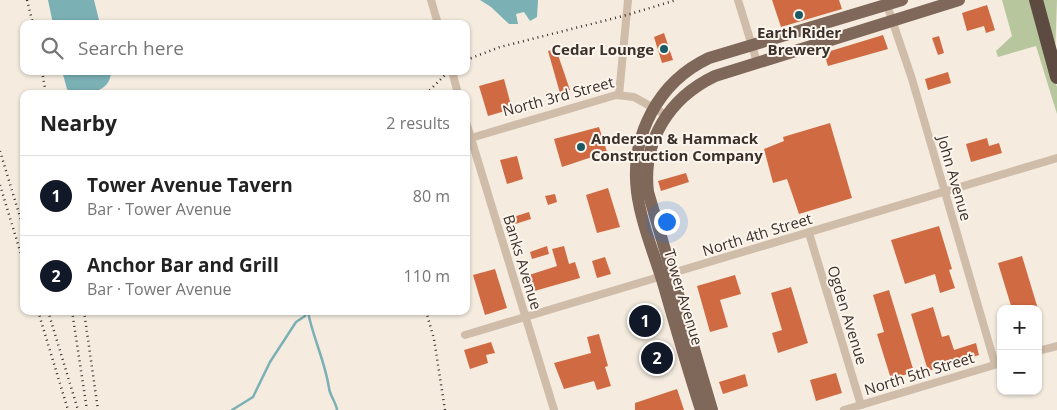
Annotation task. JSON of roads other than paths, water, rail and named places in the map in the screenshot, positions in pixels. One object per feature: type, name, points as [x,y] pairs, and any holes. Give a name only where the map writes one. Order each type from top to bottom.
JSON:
[{"type":"highway","points":[[1036,0],[1057,72]]},
{"type":"main road","points":[[653,107],[674,82],[694,66],[713,56],[886,2],[902,0]]},
{"type":"main road","points":[[666,115],[686,94],[707,79],[725,71],[959,0]]},
{"type":"main road","name":"Tower Avenue","points":[[653,107],[639,144],[636,178],[640,206],[666,275],[712,410]]},
{"type":"main road","name":"Tower Avenue","points":[[666,115],[652,143],[647,163],[647,182],[666,275],[701,410]]},
{"type":"street","points":[[431,0],[437,20]]},
{"type":"street","points":[[619,95],[628,0]]},
{"type":"street","points":[[738,0],[757,62]]},
{"type":"street","name":"John Avenue","points":[[886,2],[997,361]]},
{"type":"street","points":[[453,75],[457,90]]},
{"type":"street","name":"North 3rd Street","points":[[471,138],[619,95],[634,96],[666,115]]},
{"type":"street","name":"Banks Avenue","points":[[470,135],[554,410]]},
{"type":"street","name":"North 4th Street","points":[[465,335],[1057,158]]},
{"type":"street","name":"Ogden Avenue","points":[[808,232],[860,405]]},
{"type":"street","points":[[1042,351],[1057,346]]},
{"type":"street","name":"North 5th Street","points":[[844,410],[997,364]]},
{"type":"water","points":[[48,0],[94,0],[99,20],[52,20]]},
{"type":"water","points":[[480,0],[538,0],[537,17],[530,21],[524,12],[516,14],[518,24],[509,24],[491,7]]},
{"type":"water","points":[[63,75],[110,75],[107,84],[99,90],[67,89]]},
{"type":"waterway","points":[[232,410],[253,397],[270,362],[296,322],[305,315]]},
{"type":"waterway","points":[[309,315],[337,410]]},
{"type":"railway","points":[[27,0],[32,20]]},
{"type":"railway","points":[[470,58],[500,47],[627,15],[676,0]]},
{"type":"railway","points":[[43,75],[45,90]]},
{"type":"railway","points":[[430,90],[445,75]]},
{"type":"railway","points":[[0,151],[20,217]]},
{"type":"railway","points":[[0,185],[20,251]]},
{"type":"railway","points":[[39,315],[68,410]]},
{"type":"railway","points":[[49,315],[78,410]]},
{"type":"railway","points":[[73,315],[87,410]]},
{"type":"railway","points":[[85,315],[98,410]]},
{"type":"railway","points":[[427,315],[434,339],[445,410]]},
{"type":"place","name":"Earth Rider Brewery","points":[[799,15]]},
{"type":"place","name":"Cedar Lounge","points":[[664,49]]},
{"type":"place","name":"Anderson & Hammack Construction Company","points":[[581,147]]},
{"type":"place","name":"Tower Avenue Tavern","points":[[645,321]]},
{"type":"place","name":"Anchor Bar and Grill","points":[[657,358]]}]
